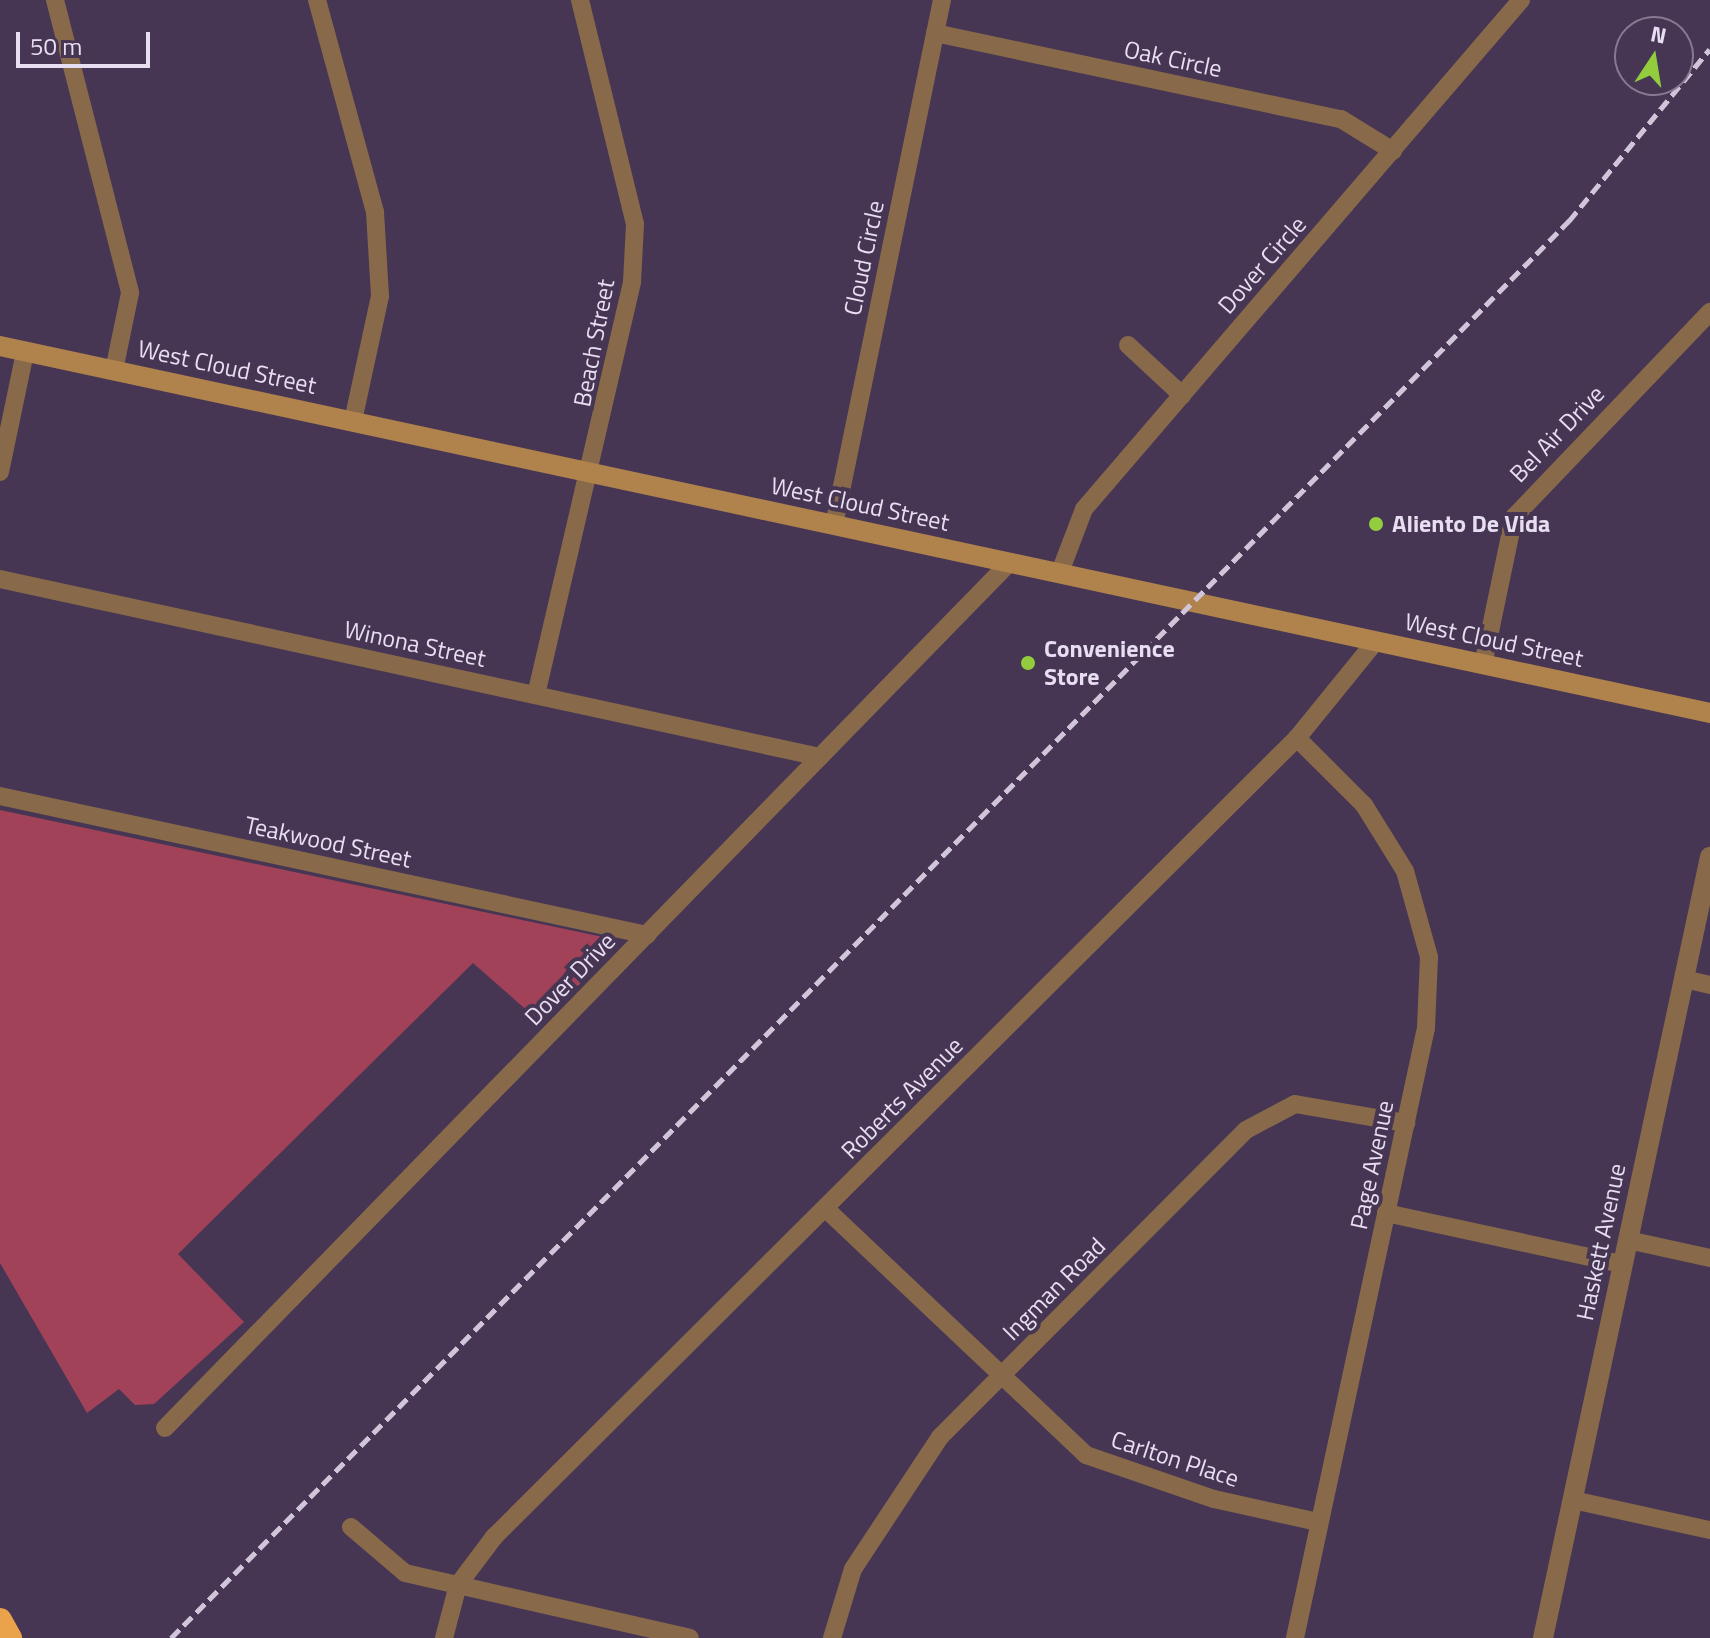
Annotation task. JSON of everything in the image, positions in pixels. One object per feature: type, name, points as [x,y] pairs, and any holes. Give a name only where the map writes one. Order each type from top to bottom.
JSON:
[{"type":"highway","points":[[0,1620],[10,1638]]},
{"type":"main road","name":"West Cloud Street","points":[[0,346],[1710,713]]},
{"type":"street","points":[[55,0],[130,293],[114,370]]},
{"type":"street","points":[[317,0],[375,212],[380,296],[353,421]]},
{"type":"street","name":"Beach Street","points":[[536,695],[632,282],[635,224],[580,0]]},
{"type":"street","name":"Cloud Circle","points":[[834,525],[942,0]]},
{"type":"street","name":"Dover Circle","points":[[1060,572],[1084,509],[1521,0]]},
{"type":"street","name":"Oak Circle","points":[[935,33],[1341,119],[1393,151]]},
{"type":"street","name":"Bel Air Drive","points":[[1483,665],[1514,517],[1710,312]]},
{"type":"street","points":[[1128,345],[1182,395]]},
{"type":"street","points":[[0,472],[25,352]]},
{"type":"street","name":"Dover Drive","points":[[165,1428],[1010,562]]},
{"type":"street","name":"Winona Street","points":[[0,579],[820,757]]},
{"type":"street","name":"Roberts Avenue","points":[[458,1585],[494,1537],[1297,738],[1375,642]]},
{"type":"street","name":"Page Avenue","points":[[1295,1638],[1426,1028],[1429,957],[1405,871],[1364,805],[1297,738]]},
{"type":"street","name":"Teakwood Street","points":[[0,796],[647,935]]},
{"type":"street","name":"Haskett Avenue","points":[[1543,1638],[1710,857]]},
{"type":"street","points":[[1684,979],[1710,985]]},
{"type":"street","name":"Ingman Road","points":[[832,1638],[853,1569],[940,1437],[1246,1130],[1295,1104],[1406,1123]]},
{"type":"street","name":"Carlton Place","points":[[826,1209],[999,1378],[1086,1455],[1214,1499],[1318,1522]]},
{"type":"street","points":[[1386,1213],[1622,1264]]},
{"type":"street","points":[[1628,1240],[1710,1258]]},
{"type":"street","points":[[1573,1500],[1710,1530]]},
{"type":"street","points":[[351,1527],[405,1573],[684,1637]]},
{"type":"street","points":[[444,1638],[458,1585]]},
{"type":"shaded area","points":[[0,810],[603,937],[607,958],[540,1022],[473,963],[178,1254],[244,1322],[154,1404],[135,1405],[119,1389],[87,1413],[0,1263]]},
{"type":"railway","points":[[171,1638],[1569,221],[1710,49]]},
{"type":"place","name":"Aliento De Vida","points":[[1376,524]]},
{"type":"place","name":"Convenience Store","points":[[1028,663]]}]
